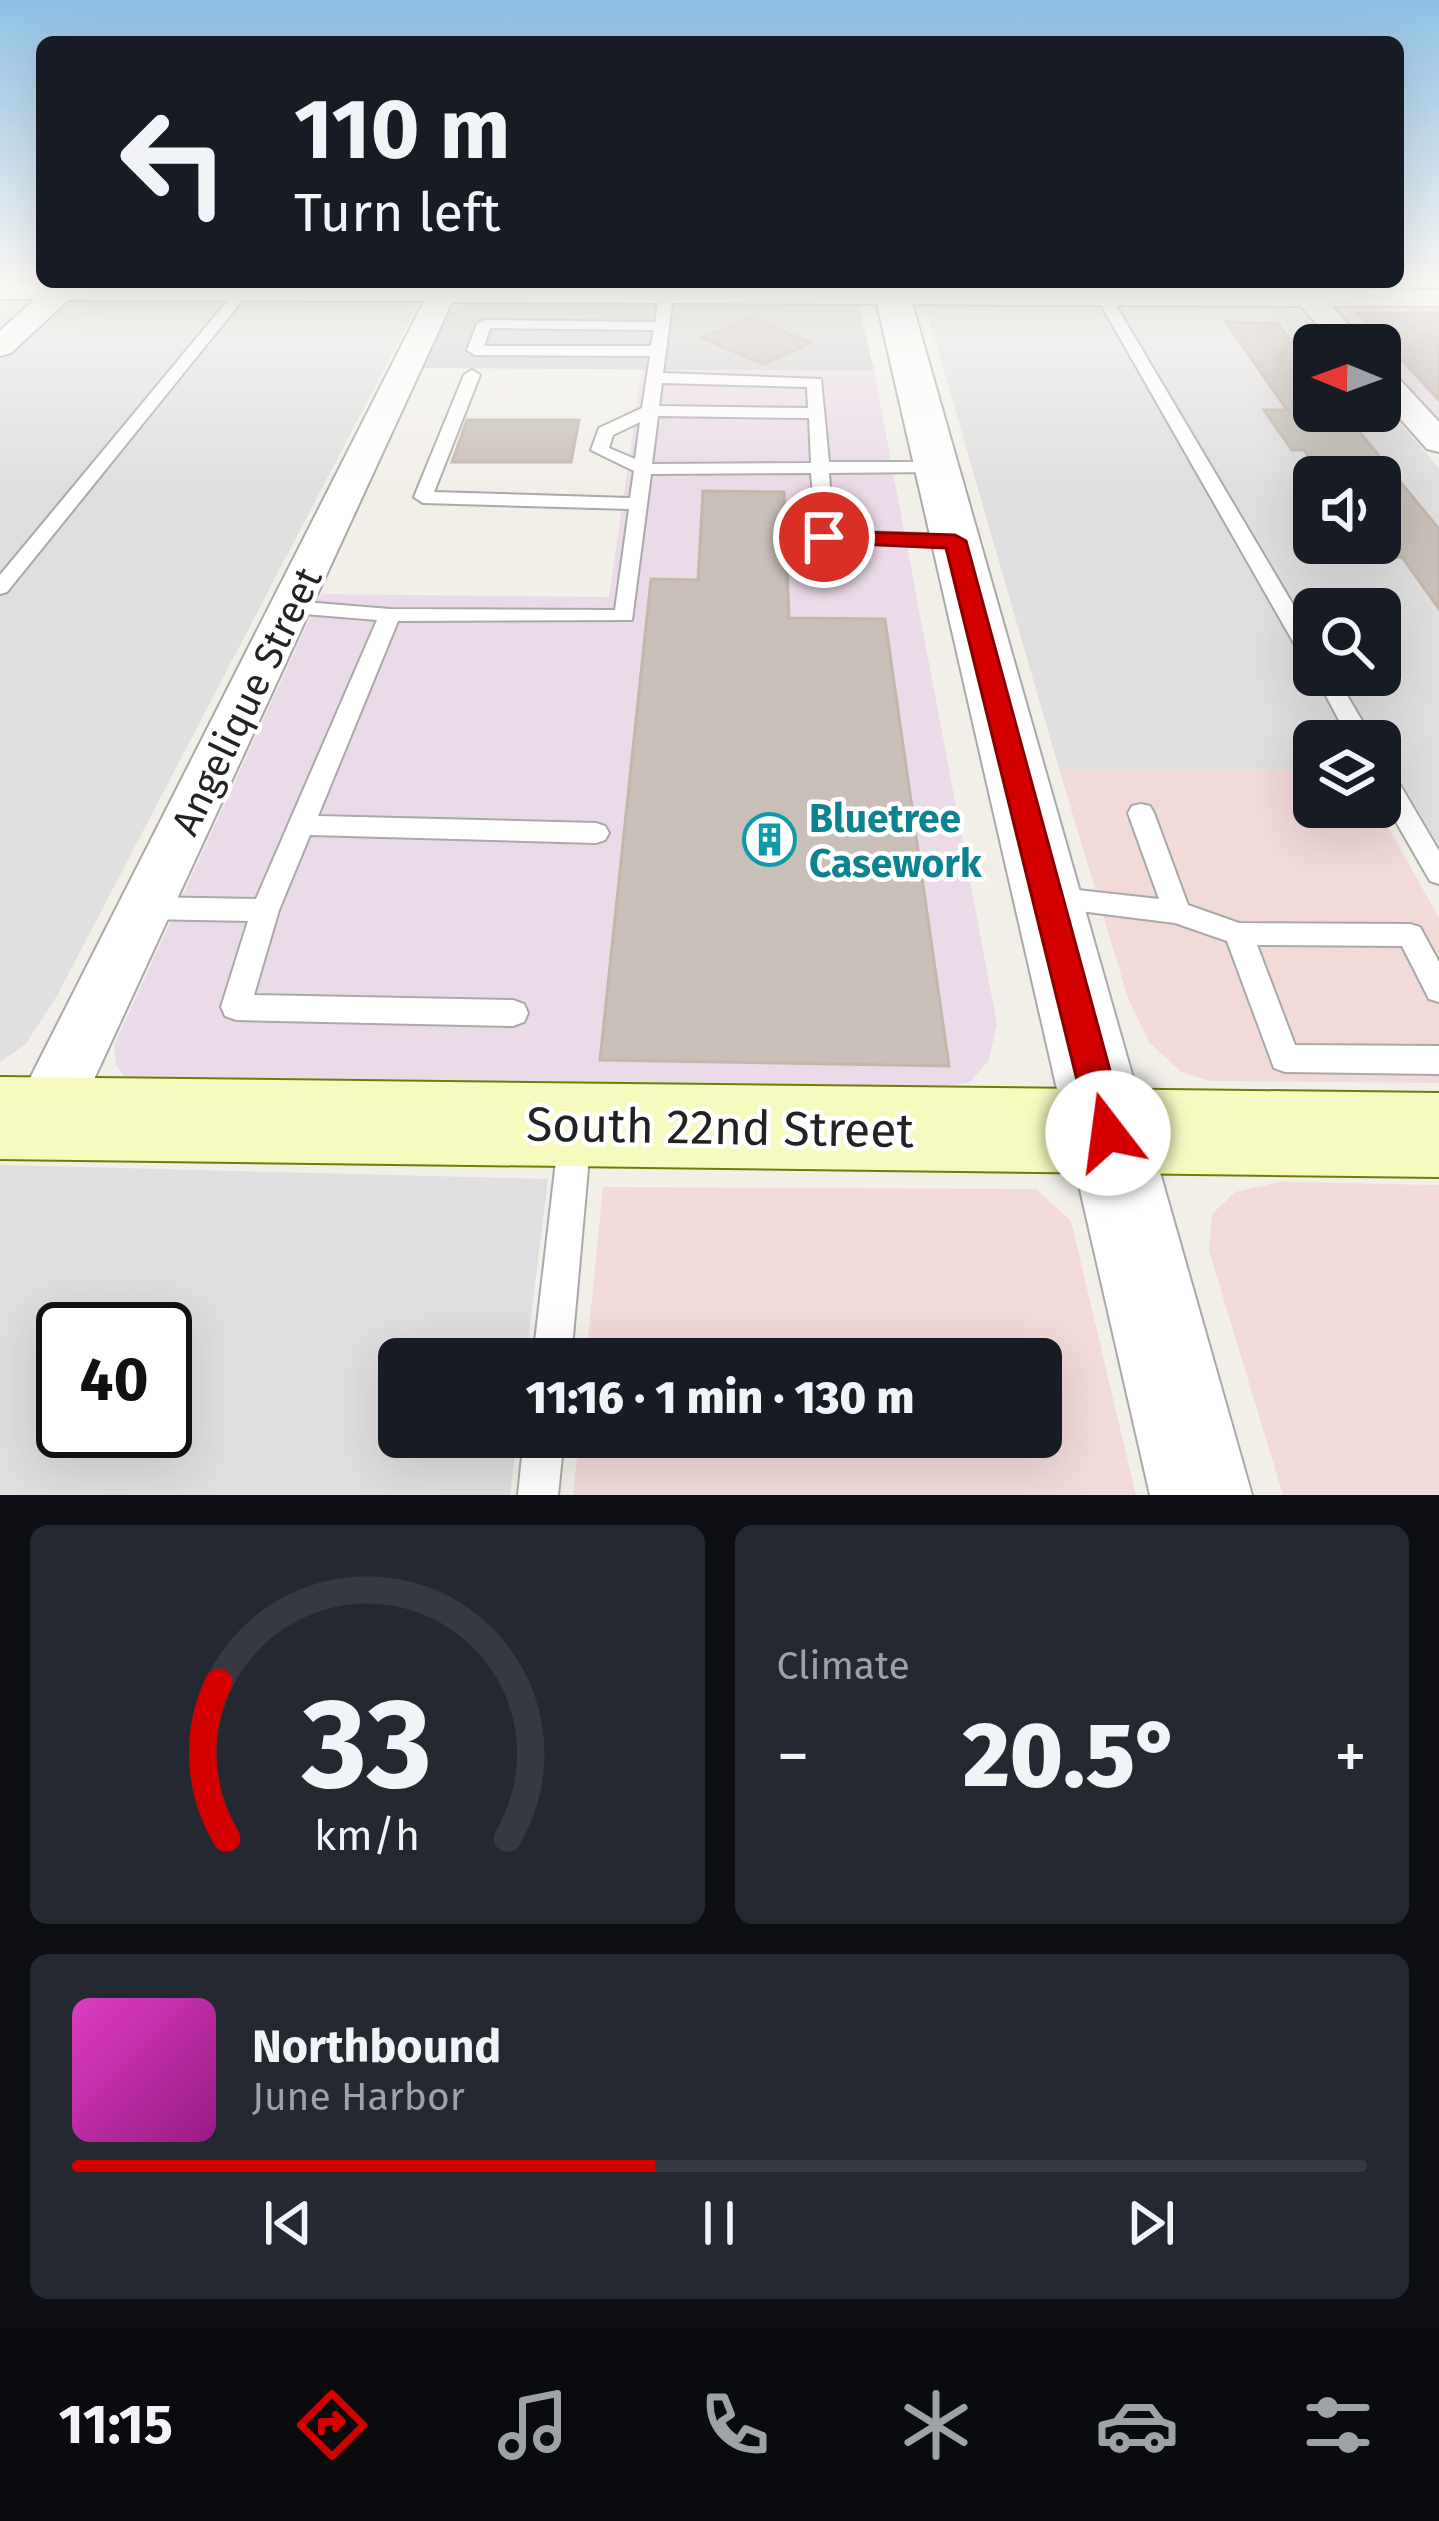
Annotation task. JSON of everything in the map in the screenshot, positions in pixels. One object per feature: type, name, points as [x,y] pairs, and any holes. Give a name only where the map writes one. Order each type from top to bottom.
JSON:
[{"type":"main road","name":"South 22nd Street","points":[[21,1119],[1439,1136]]},
{"type":"street","name":"Angelique Street","points":[[21,1119],[146,908],[416,348]]},
{"type":"street","points":[[906,348],[1202,1495]]},
{"type":"street","points":[[1401,400],[1439,442]]},
{"type":"lane","points":[[0,588],[196,348]]},
{"type":"lane","points":[[477,348],[657,351]]},
{"type":"lane","points":[[292,607],[390,615],[625,616],[658,348]]},
{"type":"lane","points":[[1134,348],[1293,622]]},
{"type":"lane","points":[[472,375],[423,497],[641,504]]},
{"type":"lane","points":[[654,378],[815,382],[824,537],[955,541]]},
{"type":"lane","points":[[817,413],[650,411],[619,423],[600,441],[600,450],[645,469],[937,467]]},
{"type":"lane","points":[[390,615],[265,910],[236,1006],[513,1013]]},
{"type":"lane","points":[[1401,808],[1439,874]]},
{"type":"lane","points":[[1141,813],[1177,912]]},
{"type":"lane","points":[[301,825],[596,833]]},
{"type":"lane","points":[[1047,897],[1177,912],[1238,934],[1410,935],[1439,990]]},
{"type":"lane","points":[[146,908],[265,910]]},
{"type":"lane","points":[[1238,934],[1286,1058],[1439,1060]]},
{"type":"lane","points":[[554,1338],[576,1124]]},
{"type":"lane","points":[[538,1495],[542,1458]]},
{"type":"shaded area","points":[[0,348],[395,348],[57,996],[25,1045],[0,1062]]},
{"type":"shaded area","points":[[429,348],[869,348],[874,371],[420,368]]},
{"type":"shaded area","points":[[937,348],[1293,348],[1293,432],[1401,432],[1401,425],[1439,468],[1439,846],[1401,782],[1401,720],[1293,720],[1293,771],[1059,769]]},
{"type":"shaded area","points":[[1401,348],[1439,348],[1439,421],[1401,380]]},
{"type":"shaded area","points":[[642,369],[874,371],[997,1024],[989,1060],[970,1082],[923,1090],[127,1081],[116,1065],[114,1045],[321,594],[609,597]]},
{"type":"shaded area","points":[[1059,769],[1293,770],[1293,828],[1389,828],[1439,918],[1439,1083],[1210,1081],[1181,1072],[1149,1042],[1128,998]]},
{"type":"shaded area","points":[[0,1165],[548,1179],[529,1338],[378,1338],[378,1458],[514,1458],[510,1495],[0,1495]]},
{"type":"shaded area","points":[[1279,1182],[1439,1185],[1439,1495],[1283,1495],[1209,1251],[1212,1214],[1235,1192]]},
{"type":"shaded area","points":[[603,1187],[1036,1189],[1071,1221],[1136,1495],[573,1495],[577,1458],[1062,1458],[1062,1338],[588,1338]]},
{"type":"building","points":[[725,348],[800,348],[763,364]]},
{"type":"building","points":[[1244,348],[1293,348],[1293,432],[1359,432],[1379,456],[1308,456],[1304,450],[1292,450],[1264,410],[1287,410]]},
{"type":"building","points":[[1401,348],[1439,348],[1439,400],[1401,359]]},
{"type":"building","points":[[467,420],[579,420],[571,462],[452,462]]},
{"type":"building","points":[[1401,483],[1439,529],[1439,609],[1402,557]]},
{"type":"building","name":"Bluetree Casework","points":[[703,491],[784,492],[789,618],[885,619],[949,1066],[600,1060],[651,579],[698,580]]},
{"type":"place","name":"Bluetree Casework","points":[[770,840]]},
{"type":"route","points":[[824,537],[955,541],[1108,1133]]}]
